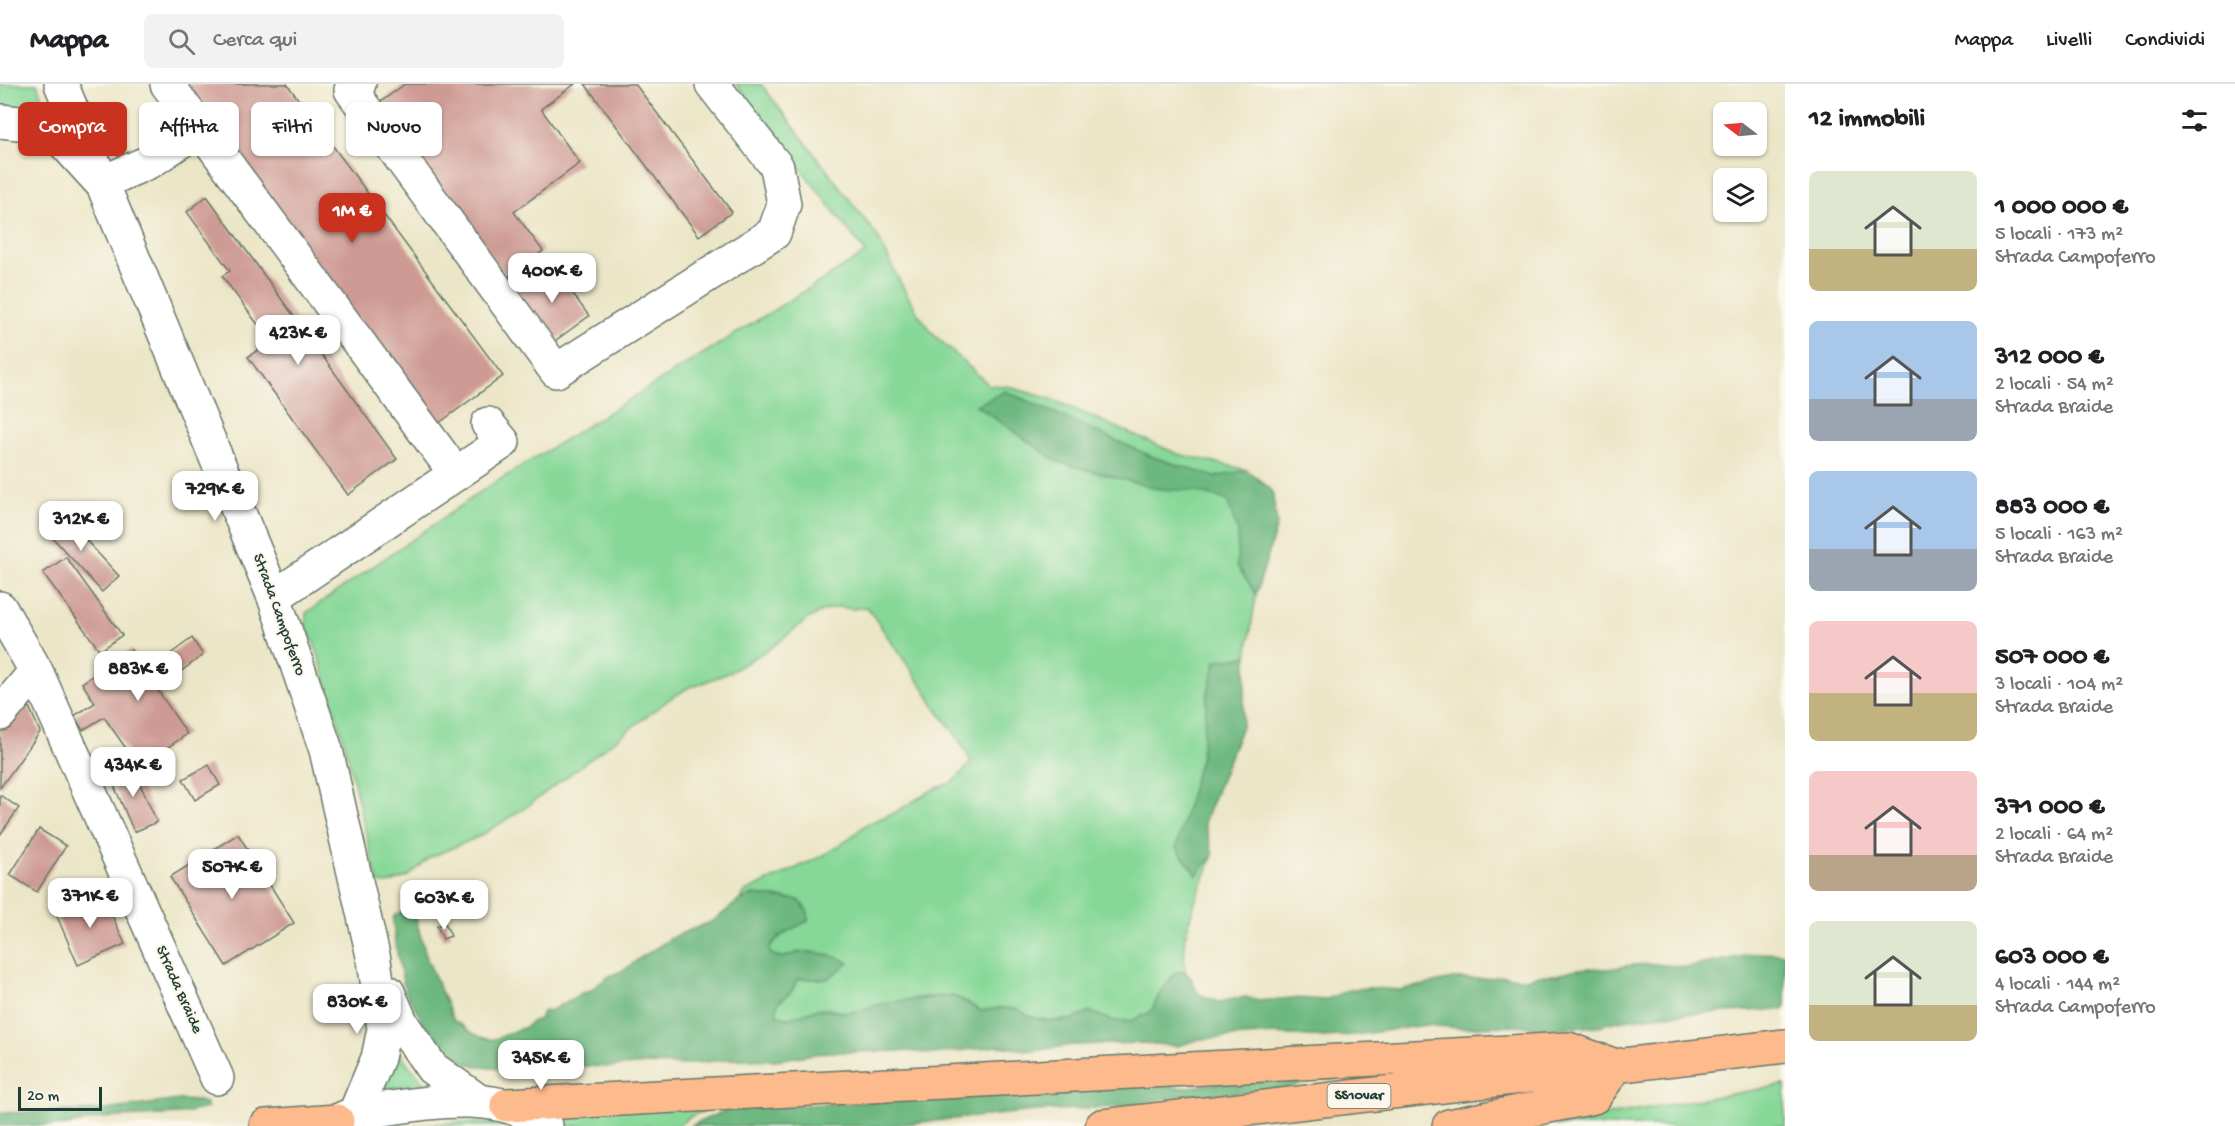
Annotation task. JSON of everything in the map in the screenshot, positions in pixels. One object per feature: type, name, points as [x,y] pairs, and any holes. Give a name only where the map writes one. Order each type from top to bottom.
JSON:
[{"type":"highway","name":"SS10var","points":[[1102,1126],[1785,1046]]},
{"type":"highway","points":[[492,1102],[1568,1049],[1616,1066],[1594,1097],[1449,1126]]},
{"type":"highway","points":[[266,1126],[340,1120]]},
{"type":"street","name":"Strada Campoferro","points":[[61,84],[274,597],[326,750],[375,960]]},
{"type":"street","points":[[167,84],[180,102]]},
{"type":"street","points":[[359,84],[351,90],[556,370],[774,233],[784,204],[777,166],[712,84]]},
{"type":"street","points":[[0,121],[49,126],[101,183],[158,156]]},
{"type":"street","points":[[221,156],[456,474]]},
{"type":"street","points":[[274,597],[503,442],[488,424]]},
{"type":"street","name":"Strada Braide","points":[[0,608],[36,671],[217,1078]]},
{"type":"street","points":[[0,714],[36,671]]},
{"type":"street","points":[[375,960],[402,1024],[432,1068],[492,1102],[526,1113],[546,1126]]},
{"type":"street","points":[[340,1120],[378,1058],[384,1029],[375,960]]},
{"type":"street","points":[[340,1120],[492,1102]]},
{"type":"green space","points":[[0,84],[37,84],[43,102],[18,102],[18,109],[0,106]]},
{"type":"green space","points":[[736,84],[761,84],[878,237],[918,314],[933,334],[989,385],[1006,386],[1051,399],[1178,454],[1247,470],[1272,491],[1277,525],[1256,594],[1247,656],[1242,726],[1204,822],[1213,855],[1194,904],[1184,940],[1185,973],[1181,971],[1161,991],[1149,1013],[1131,1021],[1114,1021],[1090,1012],[1072,1020],[1048,1021],[1028,1016],[1018,1010],[999,1008],[981,1011],[951,996],[924,997],[849,1013],[828,1009],[813,1010],[790,1019],[777,1015],[777,1005],[790,993],[797,979],[827,979],[844,960],[813,952],[802,952],[784,957],[770,954],[769,950],[772,945],[781,936],[808,921],[799,900],[753,895],[740,900],[745,892],[824,855],[867,824],[894,813],[934,789],[953,782],[970,764],[970,759],[956,735],[867,607],[853,609],[839,607],[809,618],[771,648],[732,671],[691,686],[671,698],[525,808],[480,836],[429,858],[409,876],[388,884],[378,883],[344,741],[317,651],[306,625],[306,613],[488,487],[866,253]]},
{"type":"green space","points":[[1005,391],[1153,457],[1215,477],[1247,470],[1272,491],[1277,525],[1256,594],[1237,566],[1238,532],[1227,500],[1194,491],[1159,489],[1058,462],[976,405]]},
{"type":"green space","points":[[1247,656],[1242,726],[1204,822],[1213,855],[1197,875],[1176,848],[1201,755],[1208,691],[1216,661]]},
{"type":"green space","points":[[753,895],[799,900],[808,912],[808,921],[776,940],[769,949],[771,954],[785,957],[798,952],[814,953],[833,956],[849,963],[827,979],[797,979],[790,993],[777,1005],[777,1015],[786,1019],[818,1009],[849,1013],[887,1002],[951,996],[981,1011],[999,1008],[1018,1009],[1028,1016],[1048,1021],[1072,1020],[1090,1012],[1114,1021],[1131,1021],[1149,1013],[1161,991],[1176,972],[1189,975],[1199,994],[1218,1002],[1246,997],[1258,1001],[1293,998],[1325,1000],[1351,989],[1400,990],[1453,979],[1504,976],[1527,979],[1587,968],[1608,969],[1654,964],[1687,967],[1759,953],[1785,954],[1785,1009],[1663,1015],[1598,1026],[1548,1029],[1517,1025],[1461,1028],[1426,1025],[1323,1037],[1274,1034],[1200,1039],[1178,1046],[1143,1043],[1071,1045],[1035,1051],[999,1046],[932,1054],[909,1051],[828,1052],[775,1060],[732,1059],[679,1065],[648,1064],[611,1067],[563,1065],[502,1069],[463,1062],[456,1054],[435,1041],[423,1027],[420,1016],[405,991],[395,943],[393,919],[395,915],[403,911],[413,914],[427,959],[454,1021],[474,1034],[487,1039],[496,1039],[524,1028],[532,1021],[540,1019],[543,1012],[552,1010],[588,992],[673,937],[713,921],[740,900]]},
{"type":"green space","points":[[398,1050],[409,1066],[426,1084],[381,1089]]},
{"type":"green space","points":[[1339,1077],[1311,1079],[1292,1087],[1180,1096],[1116,1107],[1035,1111],[883,1126],[690,1126],[729,1109],[924,1099],[949,1100],[995,1093],[1159,1085],[1182,1088],[1220,1083]]},
{"type":"green space","points":[[1785,1085],[1785,1126],[1554,1126],[1613,1114]]},
{"type":"green space","points":[[179,1100],[199,1101],[206,1103],[208,1108],[180,1114],[101,1118],[67,1125],[0,1126],[0,1113],[105,1110]]},
{"type":"green space","points":[[711,1108],[689,1117],[678,1126],[569,1126],[554,1110]]},
{"type":"green space","points":[[457,1122],[500,1123],[506,1126],[416,1126]]},
{"type":"building","points":[[185,84],[287,84],[300,102],[251,102],[251,156],[334,156],[334,148],[503,376],[435,426],[238,156],[239,102],[198,102]]},
{"type":"building","points":[[405,84],[575,84],[541,109],[580,163],[514,212],[543,251],[507,278],[418,156],[442,156],[442,102],[380,102]]},
{"type":"building","points":[[585,84],[635,84],[732,212],[699,236]]},
{"type":"building","points":[[207,196],[397,459],[348,495],[248,357],[270,341],[222,276],[230,271],[187,212]]},
{"type":"building","points":[[552,265],[589,316],[552,343],[515,292]]},
{"type":"building","points":[[60,512],[119,576],[102,592],[43,527]]},
{"type":"building","points":[[66,557],[122,635],[100,651],[43,573]]},
{"type":"building","points":[[192,638],[203,655],[157,689],[187,734],[139,767],[104,717],[83,730],[74,716],[95,703],[82,683],[131,650],[146,672]]},
{"type":"building","points":[[24,695],[40,732],[0,788],[0,728]]},
{"type":"building","points":[[131,764],[157,822],[134,832],[109,774]]},
{"type":"building","points":[[209,765],[220,785],[195,800],[183,779]]},
{"type":"building","points":[[0,795],[19,808],[0,835]]},
{"type":"building","points":[[39,829],[66,846],[37,892],[10,875]]},
{"type":"building","points":[[238,834],[294,923],[226,966],[170,877]]},
{"type":"building","points":[[102,893],[125,944],[78,965],[56,914]]},
{"type":"building","points":[[445,923],[451,936],[443,939],[437,926]]}]
